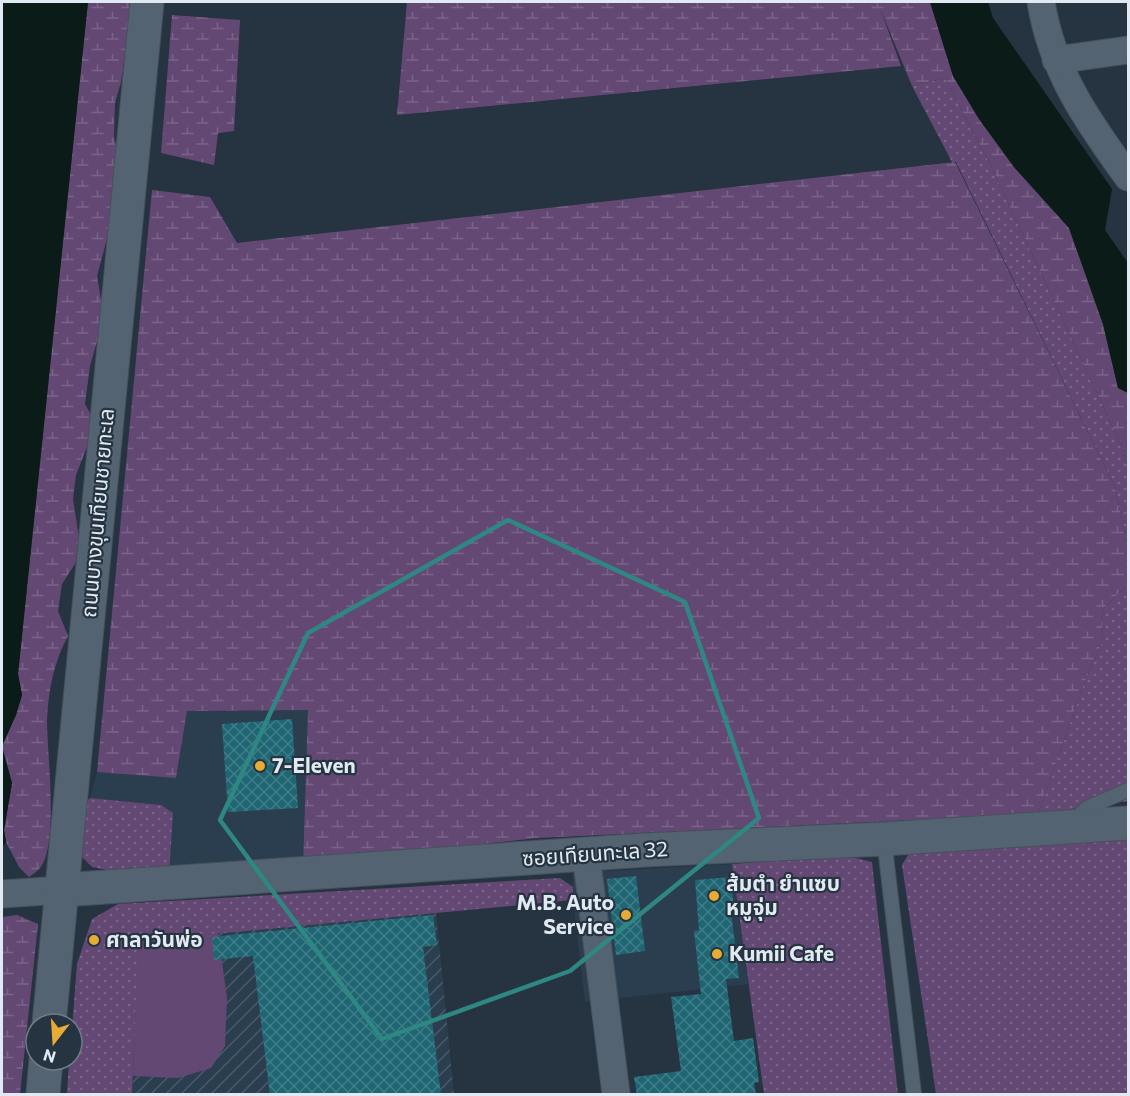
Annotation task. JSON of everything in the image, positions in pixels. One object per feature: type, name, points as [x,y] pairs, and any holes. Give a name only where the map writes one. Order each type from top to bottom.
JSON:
[{"type":"street","name":"ถนนบางขุนเทียนชายทะเล","points":[[50,1012],[147,2]]},
{"type":"street","points":[[1041,2],[1056,60],[1075,99],[1128,177]]},
{"type":"street","points":[[1056,60],[1128,50]]},
{"type":"street","name":"ซอยเทียนทะเล 32","points":[[62,890],[586,855],[1128,823]]},
{"type":"street","points":[[586,855],[616,1095]]},
{"type":"street","points":[[2,894],[62,890]]},
{"type":"street","points":[[43,1095],[45,1072]]},
{"type":"lane","points":[[1068,827],[1087,808],[1128,790]]},
{"type":"lane","points":[[884,839],[914,1095]]},
{"type":"highlighted area","points":[[508,520],[685,602],[759,818],[570,971],[382,1039],[220,820],[308,633]]},
{"type":"shaded area","points":[[2,2],[88,2],[18,674],[22,695],[2,746]]},
{"type":"shaded area","points":[[930,2],[988,2],[993,18],[1112,189],[1105,230],[1128,263],[1128,393],[1118,388],[1103,324],[1069,228],[1014,167],[979,119],[953,76]]},
{"type":"shaded area","points":[[308,710],[303,864],[169,874],[161,805],[90,798],[97,772],[176,778],[187,711]]},
{"type":"shaded area","points":[[2,747],[12,783],[4,830],[6,842],[2,847]]},
{"type":"shaded area","points":[[732,864],[748,984],[585,1002],[573,900],[573,873]]},
{"type":"shaded area","points":[[436,912],[454,1094],[132,1094],[138,941]]},
{"type":"green space","points":[[88,2],[132,2],[121,82],[115,103],[114,136],[119,162],[119,194],[97,276],[104,317],[90,366],[85,404],[93,419],[89,442],[76,475],[73,499],[80,544],[75,564],[62,584],[58,611],[68,636],[55,666],[50,688],[47,721],[51,798],[49,840],[46,857],[40,868],[29,877],[19,867],[6,842],[4,830],[12,783],[2,746],[22,695],[18,674]]},
{"type":"green space","points":[[407,2],[930,2],[953,76],[979,119],[1014,167],[1069,228],[1103,324],[1118,388],[1128,393],[1128,468],[1123,449],[991,166],[945,78],[912,86],[880,8],[901,66],[397,115]]},
{"type":"green space","points":[[172,15],[240,20],[234,131],[218,133],[214,165],[161,153]]},
{"type":"green space","points":[[945,78],[991,166],[1123,449],[1128,468],[1128,548],[1115,487],[956,162],[952,162],[912,86]]},
{"type":"green space","points":[[955,162],[1115,487],[1128,548],[1128,584],[1103,609],[1102,643],[1085,681],[1038,814],[537,838],[303,864],[308,710],[187,711],[176,778],[97,772],[152,190],[210,197],[237,243]]},
{"type":"green space","points":[[1128,584],[1128,801],[1038,814],[1085,681],[1102,643],[1103,609]]},
{"type":"green space","points":[[90,798],[161,805],[173,813],[169,874],[127,874],[92,867],[80,855],[81,806]]},
{"type":"green space","points":[[1102,838],[1128,840],[1128,1094],[936,1094],[902,865],[909,853]]},
{"type":"green space","points":[[848,856],[872,862],[898,1094],[764,1094],[732,864]]},
{"type":"green space","points":[[560,878],[573,887],[573,900],[139,941],[132,1094],[67,1094],[68,1072],[84,1072],[84,1012],[73,1012],[77,964],[92,919],[118,904]]},
{"type":"green space","points":[[17,915],[38,924],[29,1012],[24,1012],[24,1056],[20,1094],[2,1094],[2,917]]},
{"type":"green space","points":[[218,933],[227,998],[225,1046],[211,1068],[178,1078],[133,1076],[138,941]]},
{"type":"building","name":"7-Eleven","points":[[292,719],[298,808],[228,812],[222,724]]},
{"type":"building","name":"M.B. Auto Service","points":[[636,876],[645,951],[616,955],[607,879]]},
{"type":"building","points":[[731,877],[734,912],[731,912],[739,978],[726,979],[734,1041],[753,1038],[759,1082],[754,1083],[756,1095],[637,1095],[634,1077],[681,1071],[671,997],[701,994],[694,931],[699,930],[695,880]]},
{"type":"building","points":[[433,915],[437,945],[423,947],[441,1095],[270,1095],[253,956],[214,960],[212,937]]},
{"type":"place","name":"7-Eleven","points":[[260,766]]},
{"type":"place","name":"ส้มตำ ยำแซบ หมูจุ่ม","points":[[714,896]]},
{"type":"place","name":"M.B. Auto Service","points":[[626,915]]},
{"type":"place","name":"ศาลาวันพ่อ","points":[[94,940]]},
{"type":"place","name":"Kumii Cafe","points":[[717,954]]}]
